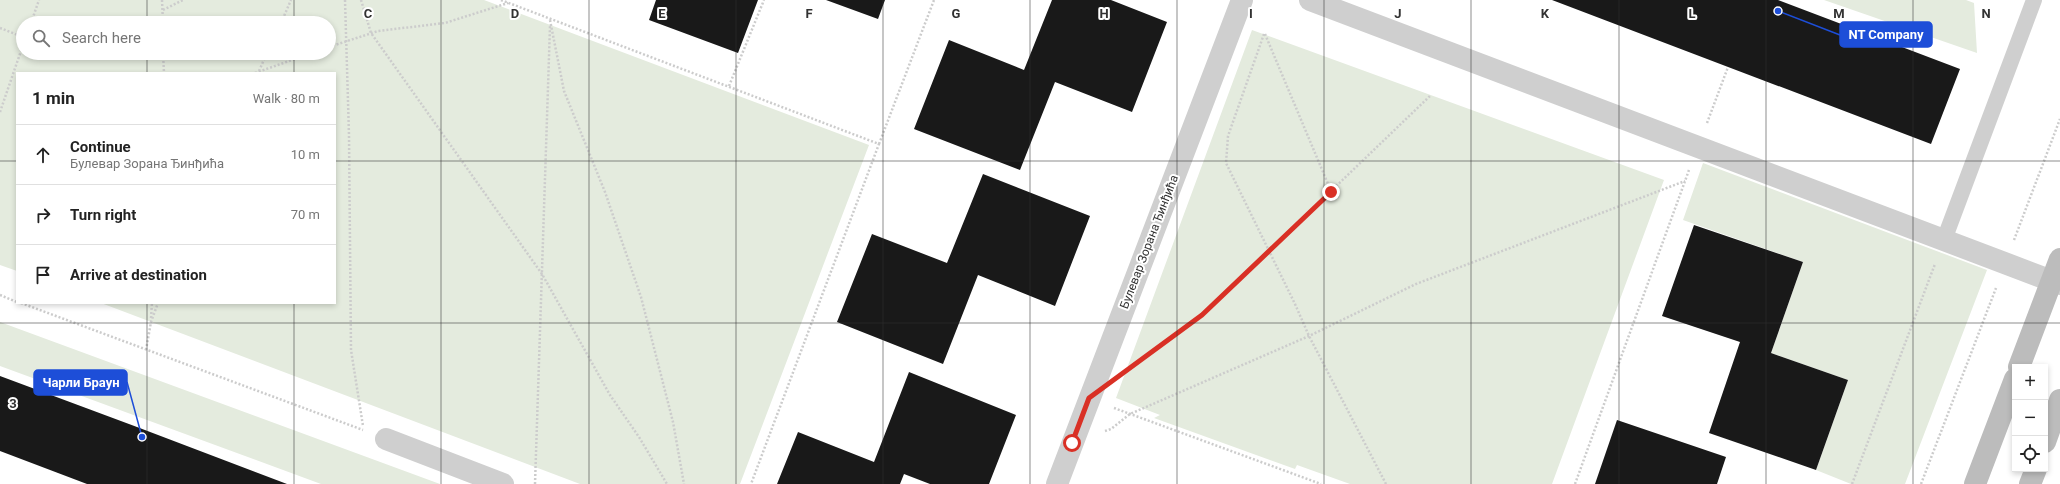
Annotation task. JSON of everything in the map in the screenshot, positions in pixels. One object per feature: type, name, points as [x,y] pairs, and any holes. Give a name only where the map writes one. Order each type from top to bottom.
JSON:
[{"type":"street","name":"Булевар Зорана Ђинђића","points":[[1057,484],[1242,0]]},
{"type":"street","points":[[1310,0],[2056,282]]},
{"type":"street","points":[[2021,364],[2056,282],[2060,259]]},
{"type":"street","points":[[1975,484],[2012,387]]},
{"type":"street","points":[[2047,436],[2060,400]]},
{"type":"street","points":[[386,439],[503,484]]},
{"type":"street","points":[[2030,484],[2035,472]]},
{"type":"lane","points":[[1944,240],[2034,0]]},
{"type":"path","points":[[33,16],[39,0]]},
{"type":"path","points":[[162,0],[163,16]]},
{"type":"path","points":[[163,10],[183,0]]},
{"type":"path","points":[[284,16],[291,0]]},
{"type":"path","points":[[24,304],[364,430],[351,350],[349,135],[345,0]]},
{"type":"path","points":[[361,0],[371,33],[542,273],[610,395],[639,437],[667,484]]},
{"type":"path","points":[[501,0],[550,20],[729,86],[879,144]]},
{"type":"path","points":[[729,86],[764,0]]},
{"type":"path","points":[[751,484],[934,0]]},
{"type":"path","points":[[336,46],[378,31],[445,23],[509,3]]},
{"type":"path","points":[[535,484],[550,20]]},
{"type":"path","points":[[550,20],[564,91],[605,192],[641,297],[673,422],[684,484]]},
{"type":"path","points":[[0,28],[16,34]]},
{"type":"path","points":[[1331,192],[1264,34],[1228,136],[1226,163],[1295,304],[1309,336],[1386,484]]},
{"type":"path","points":[[0,112],[18,60]]},
{"type":"path","points":[[163,60],[164,72]]},
{"type":"path","points":[[257,72],[263,60]]},
{"type":"path","points":[[257,72],[292,60]]},
{"type":"path","points":[[1708,119],[1728,67]]},
{"type":"path","points":[[1125,372],[1202,315],[1431,95]]},
{"type":"path","points":[[1921,484],[2060,119]]},
{"type":"path","points":[[1575,484],[1698,146]]},
{"type":"path","points":[[1072,443],[1111,429],[1130,414],[1309,336],[1416,284],[1685,181]]},
{"type":"path","points":[[1852,484],[1944,240]]},
{"type":"path","points":[[0,295],[16,302]]},
{"type":"path","points":[[146,350],[151,322],[152,304]]},
{"type":"path","points":[[151,322],[158,304]]},
{"type":"path","points":[[1089,398],[1321,484]]},
{"type":"shaded area","points":[[0,0],[484,0],[869,145],[740,484],[580,484],[104,304],[336,304],[336,72],[16,72],[16,271],[0,265]]},
{"type":"shaded area","points":[[1824,0],[1966,0],[1974,3],[1977,53]]},
{"type":"shaded area","points":[[1252,30],[1664,180],[1552,484],[1350,484],[1297,465],[1295,469],[1154,418],[1160,415],[1116,398]]},
{"type":"shaded area","points":[[1703,163],[1987,270],[1905,484],[1851,484],[1816,470],[1848,380],[1771,353],[1803,262],[1683,220]]},
{"type":"shaded area","points":[[0,322],[440,484],[321,484],[0,366]]},
{"type":"building","points":[[656,0],[758,0],[738,53],[649,20]]},
{"type":"building","points":[[826,0],[885,0],[878,19]]},
{"type":"building","points":[[1052,0],[1111,0],[1167,22],[1132,112],[1055,82],[1020,170],[914,129],[949,40],[1024,70]]},
{"type":"building","points":[[1552,0],[1778,0],[1960,69],[1931,144]]},
{"type":"building","points":[[983,174],[1090,216],[1055,306],[978,275],[943,364],[837,322],[872,234],[947,263]]},
{"type":"building","points":[[1694,225],[1803,262],[1771,353],[1848,380],[1816,470],[1709,433],[1740,342],[1662,316]]},
{"type":"building","points":[[909,372],[1016,415],[989,484],[930,484],[904,474],[900,484],[777,484],[798,432],[874,462]]},
{"type":"building","points":[[0,376],[287,484],[87,484],[0,451]]},
{"type":"building","points":[[1617,420],[1726,457],[1717,484],[1595,484]]},
{"type":"place","name":"NT Company","points":[[1778,11]]},
{"type":"place","name":"Чарли Браун","points":[[142,437]]},
{"type":"route","points":[[1072,443],[1089,398],[1202,315],[1331,192]]}]
